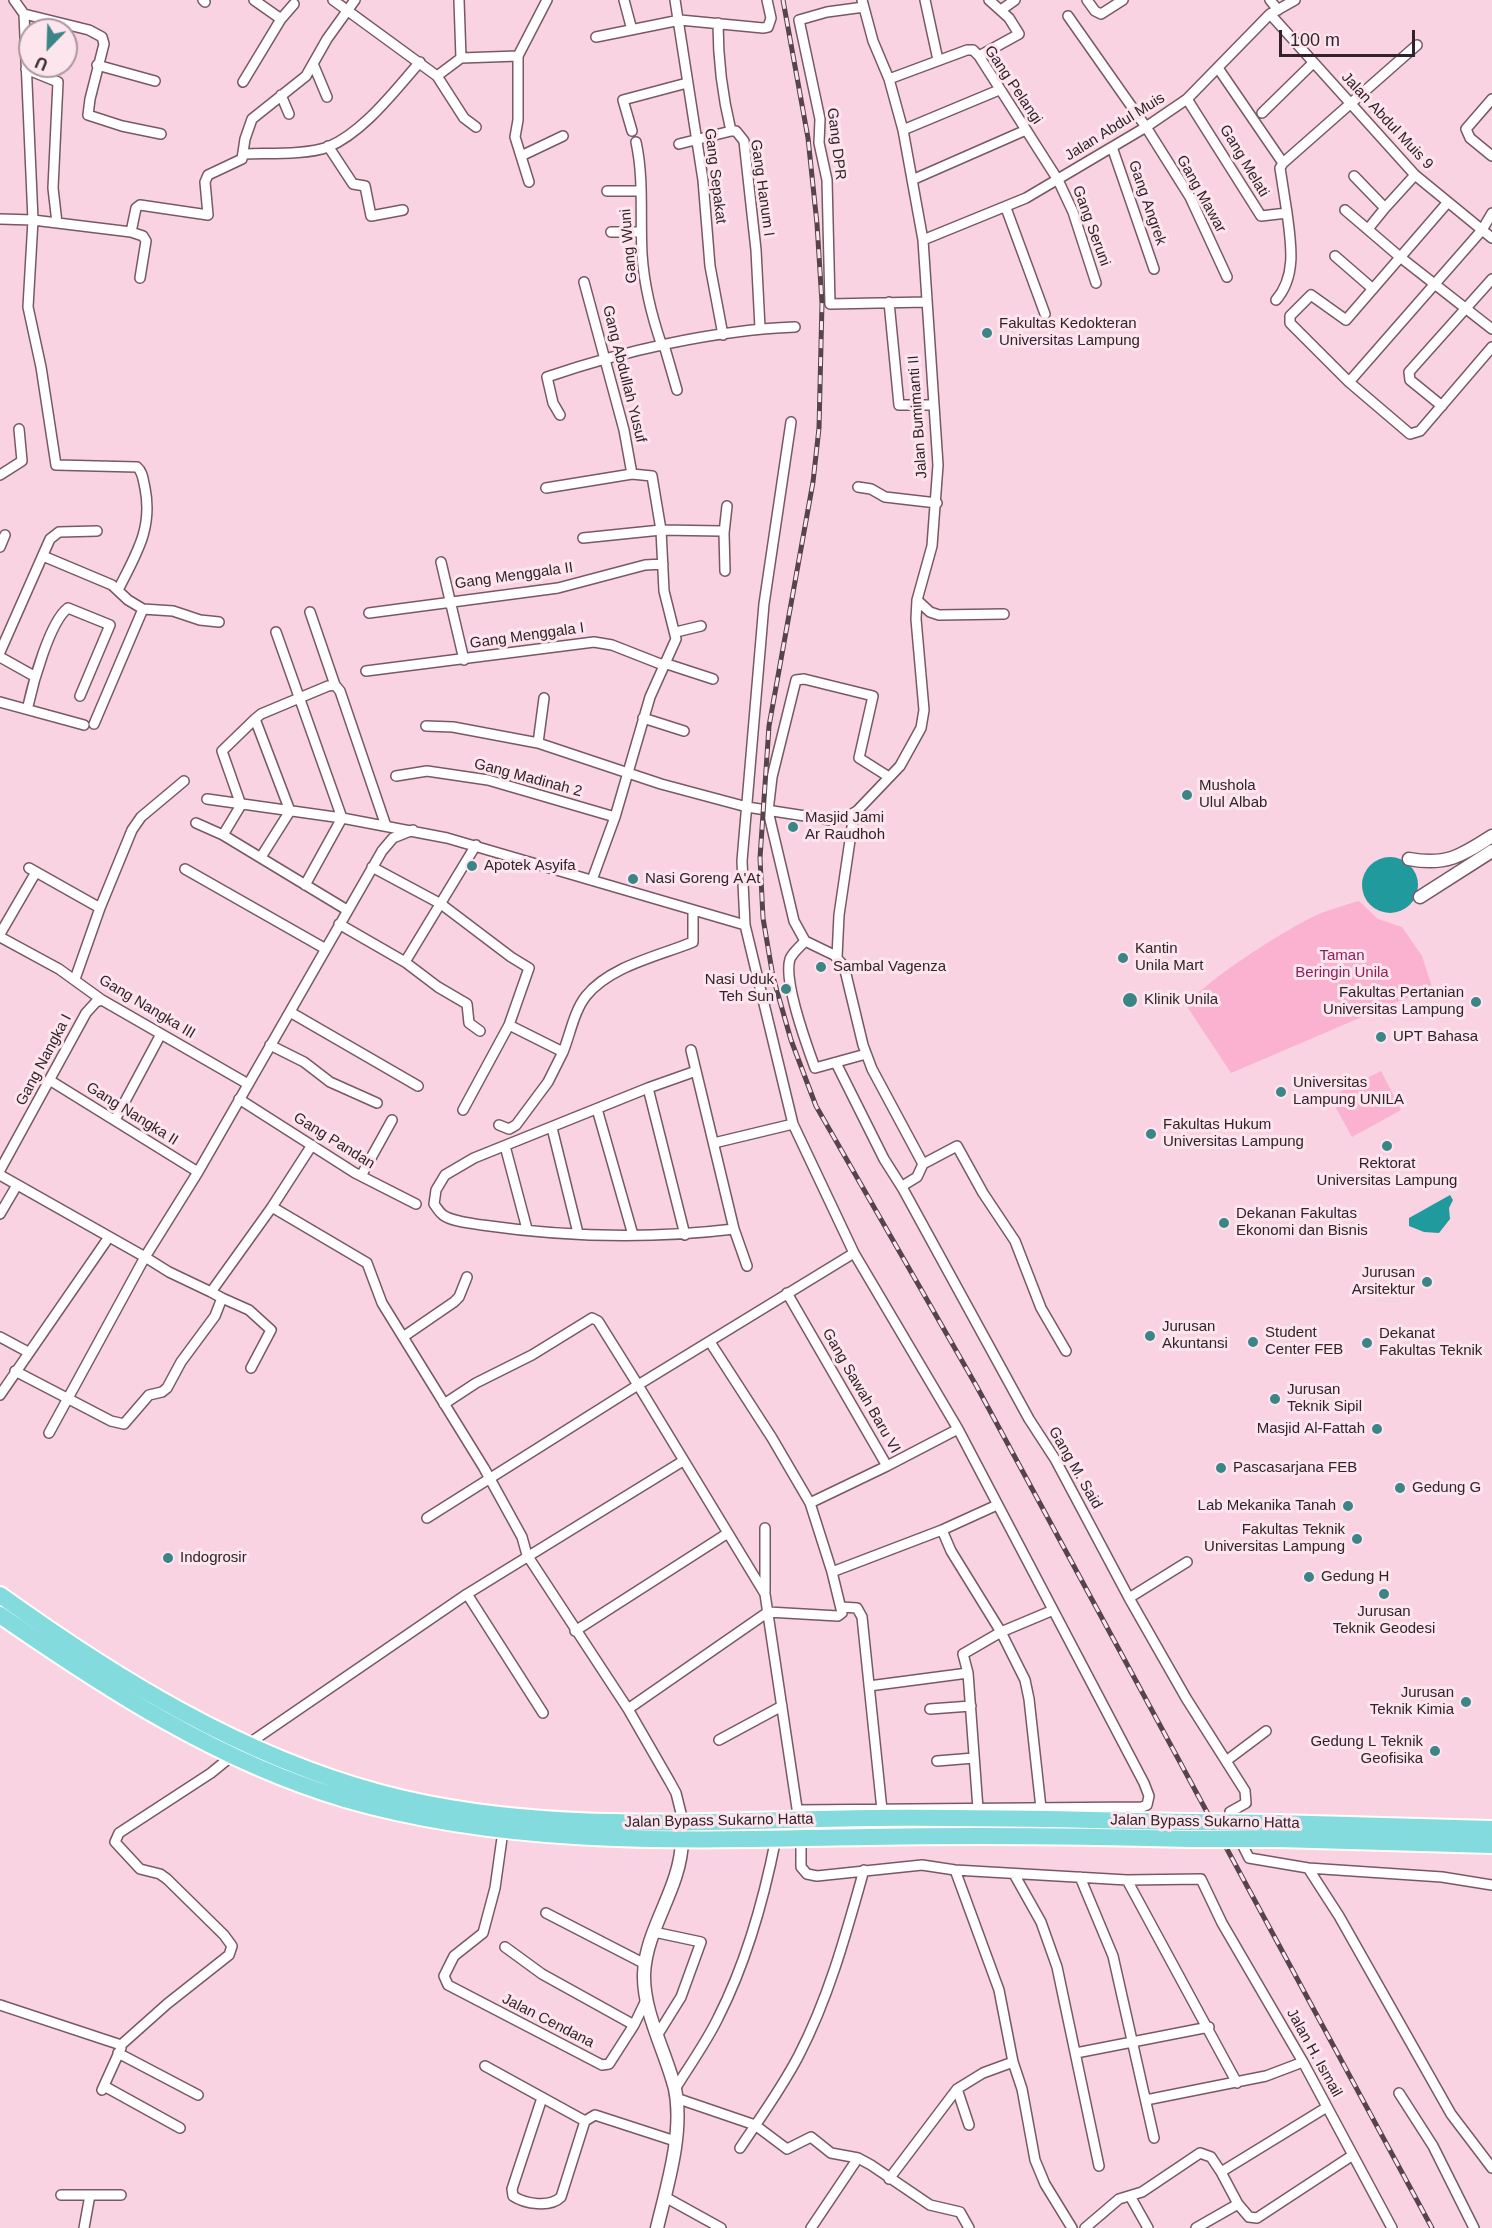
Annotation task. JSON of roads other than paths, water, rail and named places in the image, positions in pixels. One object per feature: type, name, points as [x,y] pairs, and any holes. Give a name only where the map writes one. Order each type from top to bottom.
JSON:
[{"type":"highway","name":"Jalan Bypass Sukarno Hatta","points":[[3,1607],[181,1713],[248,1744],[332,1778],[482,1820],[503,1831],[585,1838],[682,1840],[1190,1830],[1492,1829]]},
{"type":"highway","name":"Jalan Bypass Sukarno Hatta","points":[[3,1607],[132,1702],[233,1755],[346,1799],[416,1816],[564,1822],[683,1821],[798,1815],[1003,1818],[1190,1830]]},
{"type":"highway","name":"Jalan Bypass Sukarno Hatta","points":[[1277,1831],[1492,1845]]},
{"type":"street","points":[[14,0],[24,18]]},
{"type":"street","points":[[254,0],[281,19]]},
{"type":"street","points":[[333,0],[437,76],[464,118],[476,127]]},
{"type":"street","points":[[131,232],[136,208],[140,205],[208,214],[205,182],[208,175],[240,160],[244,154],[249,124],[281,94],[306,76],[314,66],[327,39],[355,0]]},
{"type":"street","points":[[459,0],[461,58]]},
{"type":"street","points":[[529,182],[515,137],[518,120],[518,56],[547,0]]},
{"type":"street","points":[[624,0],[632,30]]},
{"type":"street","name":"Gang Sepakat","points":[[675,0],[680,20],[687,83],[703,180],[710,266],[723,334]]},
{"type":"street","points":[[597,37],[680,20],[766,28],[771,18],[767,0]]},
{"type":"street","points":[[925,0],[938,60]]},
{"type":"street","points":[[979,56],[1017,36],[1001,10],[989,0]]},
{"type":"street","points":[[1001,10],[1015,0]]},
{"type":"street","points":[[1087,0],[1095,11],[1101,14],[1123,0]]},
{"type":"street","name":"Jalan Abdul Muis 9","points":[[1270,0],[1274,12],[1312,64],[1415,175],[1492,238]]},
{"type":"street","name":"Jalan Abdul Muis","points":[[923,240],[1006,208],[1058,180],[1146,127],[1187,99],[1274,12],[1295,0]]},
{"type":"street","name":"Jalan Bumimanti II","points":[[854,813],[906,756],[921,728],[924,710],[918,658],[918,600],[932,546],[937,504],[938,465],[923,240],[903,130],[890,79],[873,41],[863,3]]},
{"type":"street","name":"Gang DPR","points":[[863,3],[798,20],[820,119],[819,143],[827,180],[830,304],[889,302]]},
{"type":"street","points":[[243,82],[281,19],[294,4]]},
{"type":"street","points":[[24,14],[98,33],[104,44],[97,65],[87,110],[88,115],[122,126],[161,134]]},
{"type":"street","name":"Gang Mawar","points":[[1068,16],[1146,127],[1190,197],[1227,277]]},
{"type":"street","name":"Gang Hanum I","points":[[718,23],[718,68],[731,131],[736,131],[744,141],[756,250],[760,328]]},
{"type":"street","points":[[1218,68],[1283,163],[1417,45]]},
{"type":"street","name":"Gang Pelangi","points":[[890,79],[970,49],[979,56],[1058,180]]},
{"type":"street","points":[[437,76],[461,58],[518,56]]},
{"type":"street","points":[[244,154],[309,151],[328,147],[349,134],[378,108],[420,62]]},
{"type":"street","points":[[1262,112],[1312,64]]},
{"type":"street","points":[[97,65],[155,81]]},
{"type":"street","points":[[314,66],[327,97]]},
{"type":"street","points":[[27,78],[33,220],[28,307],[41,367],[56,465],[137,467],[143,477],[147,526],[118,590]]},
{"type":"street","points":[[48,78],[58,82],[53,188],[57,223]]},
{"type":"street","points":[[632,131],[623,100],[687,83]]},
{"type":"street","points":[[903,130],[999,90]]},
{"type":"street","points":[[281,94],[289,114]]},
{"type":"street","name":"Gang Melati","points":[[1187,99],[1261,216],[1271,217],[1287,213]]},
{"type":"street","points":[[1492,99],[1466,129],[1470,138],[1492,156]]},
{"type":"street","points":[[912,180],[1026,130]]},
{"type":"street","points":[[679,144],[695,138],[731,131]]},
{"type":"street","points":[[521,156],[563,136]]},
{"type":"street","name":"Gang Wuni","points":[[636,142],[641,165],[641,232],[649,293],[677,390]]},
{"type":"street","points":[[328,147],[353,183],[365,186],[371,216],[403,210]]},
{"type":"street","name":"Gang Angrek","points":[[1112,147],[1154,269]]},
{"type":"street","name":"Gang Melati","points":[[1276,300],[1287,288],[1291,251],[1280,168],[1283,163]]},
{"type":"street","points":[[1368,229],[1415,175]]},
{"type":"street","points":[[1354,176],[1385,208]]},
{"type":"street","name":"Gang Seruni","points":[[1058,180],[1073,212],[1096,283]]},
{"type":"street","points":[[607,190],[640,191]]},
{"type":"street","points":[[1448,202],[1346,320],[1311,295],[1289,319],[1290,323],[1349,382],[1410,434],[1420,431],[1492,346]]},
{"type":"street","points":[[1006,208],[1045,314]]},
{"type":"street","points":[[1345,210],[1433,284],[1492,329]]},
{"type":"street","points":[[1349,382],[1482,230],[1492,213]]},
{"type":"street","points":[[0,219],[33,220],[131,232],[143,236],[146,241],[140,279]]},
{"type":"street","points":[[611,232],[641,232]]},
{"type":"street","points":[[1335,256],[1373,289]]},
{"type":"street","points":[[1442,406],[1410,380],[1409,375],[1492,279]]},
{"type":"street","name":"Gang Abdullah Yusuf","points":[[584,282],[606,361],[632,474]]},
{"type":"street","points":[[926,302],[889,302],[900,405],[933,405]]},
{"type":"street","points":[[560,416],[547,377],[663,346],[760,328],[795,327]]},
{"type":"street","points":[[765,1528],[765,1594],[798,1815],[882,1809],[1142,1807],[1147,1805],[1150,1799],[1139,1773],[1051,1611],[958,1429],[854,1253],[793,1124],[745,926],[742,861],[764,604],[791,422]]},
{"type":"street","points":[[0,475],[22,461],[19,429]]},
{"type":"street","points":[[546,488],[632,474],[650,474],[653,477],[661,530],[664,591],[676,632],[676,639],[663,664],[643,718],[615,817],[592,880]]},
{"type":"street","points":[[858,487],[885,497],[937,504]]},
{"type":"street","points":[[725,571],[724,533],[727,506]]},
{"type":"street","points":[[583,538],[661,530],[724,533]]},
{"type":"street","points":[[0,652],[50,539],[59,532],[97,531]]},
{"type":"street","points":[[0,547],[5,535]]},
{"type":"street","points":[[43,556],[101,580],[143,609],[172,611],[200,620],[219,622]]},
{"type":"street","points":[[441,562],[464,660]]},
{"type":"street","name":"Gang Menggala II","points":[[369,613],[558,588],[645,565],[663,564]]},
{"type":"street","points":[[918,600],[930,612],[939,615],[1004,614]]},
{"type":"street","points":[[28,706],[34,676],[63,612],[68,608],[78,610],[110,625],[80,696]]},
{"type":"street","points":[[0,702],[89,724],[143,609]]},
{"type":"street","points":[[310,612],[335,685],[340,691],[386,826]]},
{"type":"street","points":[[676,632],[701,626]]},
{"type":"street","points":[[276,632],[342,818],[305,885]]},
{"type":"street","name":"Gang Menggala I","points":[[366,671],[420,662],[464,660],[594,642],[612,645],[713,679]]},
{"type":"street","points":[[0,657],[34,676]]},
{"type":"street","points":[[889,777],[859,758],[873,696],[799,679],[794,686],[772,777],[768,811],[794,921],[805,942],[837,957],[844,966],[866,1054],[923,1164]]},
{"type":"street","points":[[241,805],[222,751],[255,719],[299,697],[335,685]]},
{"type":"street","points":[[538,743],[544,698]]},
{"type":"street","points":[[643,718],[684,731]]},
{"type":"street","points":[[255,719],[290,811]]},
{"type":"street","points":[[426,726],[453,727],[538,743],[747,807],[831,820],[854,813],[839,915],[837,957]]},
{"type":"street","name":"Gang Madinah 2","points":[[396,776],[427,771],[488,780],[615,817]]},
{"type":"street","points":[[75,979],[100,908],[132,830],[141,817],[184,781]]},
{"type":"street","points":[[207,799],[342,818],[412,830],[476,845],[745,926]]},
{"type":"street","points":[[223,835],[241,805]]},
{"type":"street","points":[[261,857],[290,811]]},
{"type":"street","points":[[196,824],[223,835],[347,910]]},
{"type":"street","points":[[49,1433],[145,1257],[198,1172],[372,867],[393,838],[412,830]]},
{"type":"street","points":[[1409,859],[1448,861],[1492,836]]},
{"type":"street","points":[[405,962],[476,845]]},
{"type":"street","points":[[1420,897],[1492,851]]},
{"type":"street","points":[[372,867],[441,904],[529,968],[509,1025],[463,1110]]},
{"type":"street","points":[[185,869],[324,948]]},
{"type":"street","points":[[0,936],[33,870],[100,908]]},
{"type":"street","points":[[499,1125],[509,1129],[516,1125],[548,1082],[586,995],[627,967],[661,951],[693,942],[693,911]]},
{"type":"street","points":[[339,924],[405,962],[438,987],[467,1004],[470,1008],[469,1023],[480,1031]]},
{"type":"street","name":"Gang Nangka III","points":[[0,936],[75,979],[102,1000],[248,1084]]},
{"type":"street","points":[[805,942],[791,957],[789,963],[800,1022],[815,1068],[866,1054]]},
{"type":"street","name":"Gang Nangka I","points":[[0,1170],[51,1081],[86,1013],[96,1002],[102,1000]]},
{"type":"street","points":[[290,1012],[418,1086]]},
{"type":"street","points":[[509,1025],[563,1052]]},
{"type":"street","points":[[115,1120],[161,1035]]},
{"type":"street","points":[[270,1045],[304,1062],[330,1082],[377,1103]]},
{"type":"street","points":[[691,1050],[734,1229],[747,1266]]},
{"type":"street","name":"Gang M. Said","points":[[836,1063],[884,1159],[903,1189],[1029,1419],[1055,1459],[1129,1598],[1186,1698],[1247,1796],[1246,1803],[1228,1815],[1249,1858],[1308,1868]]},
{"type":"street","points":[[696,1071],[474,1158],[445,1175],[436,1190],[434,1204],[442,1215],[451,1219],[527,1229],[633,1235],[685,1235],[734,1229]]},
{"type":"street","name":"Gang Nangka II","points":[[51,1081],[198,1172]]},
{"type":"street","points":[[648,1088],[685,1235]]},
{"type":"street","name":"Gang Pandan","points":[[239,1100],[361,1176],[416,1204]]},
{"type":"street","points":[[597,1109],[633,1235]]},
{"type":"street","points":[[361,1176],[392,1120]]},
{"type":"street","points":[[714,1143],[793,1124]]},
{"type":"street","points":[[552,1128],[578,1233]]},
{"type":"street","points":[[211,1292],[273,1207],[312,1145]]},
{"type":"street","points":[[505,1146],[527,1229]]},
{"type":"street","points":[[903,1189],[904,1185],[917,1177],[923,1164],[957,1146],[983,1193],[1015,1241],[1041,1308],[1066,1350]]},
{"type":"street","points":[[0,1175],[169,1272],[249,1310],[272,1330],[251,1368]]},
{"type":"street","points":[[0,1214],[16,1185]]},
{"type":"street","points":[[273,1207],[367,1263],[382,1303],[490,1479],[522,1537],[527,1555],[628,1709],[676,1793],[683,1821]]},
{"type":"street","points":[[0,1395],[108,1237]]},
{"type":"street","points":[[427,1518],[854,1253]]},
{"type":"street","points":[[403,1337],[454,1302],[459,1297],[467,1278]]},
{"type":"street","name":"Gang Sawah Baru VI","points":[[788,1293],[887,1466],[958,1429]]},
{"type":"street","points":[[15,1371],[111,1421],[124,1424],[148,1395],[167,1388],[181,1362],[215,1316],[222,1298]]},
{"type":"street","points":[[444,1404],[476,1383],[532,1355],[592,1318],[598,1321],[765,1594]]},
{"type":"street","points":[[0,1337],[28,1352]]},
{"type":"street","points":[[628,1709],[768,1612],[838,1616],[842,1613],[832,1572],[810,1503],[772,1438],[710,1342]]},
{"type":"street","points":[[248,1744],[467,1594],[683,1461]]},
{"type":"street","points":[[810,1503],[887,1466]]},
{"type":"street","points":[[832,1572],[942,1530],[997,1504]]},
{"type":"street","points":[[942,1530],[951,1551],[1001,1632],[1024,1680],[1029,1699],[1041,1808]]},
{"type":"street","points":[[575,1631],[728,1533]]},
{"type":"street","points":[[1129,1598],[1187,1562]]},
{"type":"street","points":[[467,1594],[543,1713]]},
{"type":"street","points":[[841,1606],[852,1606],[859,1610],[882,1809]]},
{"type":"street","points":[[978,1809],[968,1673],[963,1654],[1001,1632],[1051,1611]]},
{"type":"street","points":[[869,1686],[968,1673]]},
{"type":"street","points":[[719,1740],[782,1706]]},
{"type":"street","points":[[930,1709],[970,1706]]},
{"type":"street","points":[[1226,1761],[1266,1731]]},
{"type":"street","points":[[180,2128],[103,2089],[120,2049],[167,2004],[229,1955],[232,1946],[224,1935],[167,1879],[160,1874],[140,1869],[116,1845],[115,1839],[119,1833],[151,1810],[211,1773],[233,1755]]},
{"type":"street","points":[[937,1761],[974,1758]]},
{"type":"street","name":"Jalan Cendana","points":[[503,1831],[495,1888],[483,1934],[454,1956],[444,1976],[448,1985],[602,2065],[609,2064],[634,2025],[647,1998]]},
{"type":"street","points":[[675,2094],[718,2020],[738,1975],[768,1883],[776,1838]]},
{"type":"street","points":[[801,1838],[801,1866],[807,1874],[825,1876],[922,1865],[955,1870],[1127,1880],[1238,2083]]},
{"type":"street","points":[[657,2228],[675,2141],[675,2094],[647,1998],[645,1964],[654,1932],[679,1871],[682,1840]]},
{"type":"street","points":[[1308,1868],[1442,1877],[1492,1885]]},
{"type":"street","points":[[1308,1868],[1339,1916],[1451,2114],[1492,2168]]},
{"type":"street","points":[[740,2148],[798,2057],[822,2005],[844,1945],[864,1870]]},
{"type":"street","points":[[955,1870],[992,1966],[1013,2062],[1023,2089],[1040,2174],[1072,2228]]},
{"type":"street","points":[[1014,1874],[1041,1922],[1051,1948],[1076,2053],[1099,2166]]},
{"type":"street","points":[[1080,1877],[1113,1956],[1154,2138]]},
{"type":"street","name":"Jalan H. Ismail","points":[[1127,1880],[1195,1877],[1201,1879],[1222,1923],[1303,2062],[1392,2228]]},
{"type":"street","points":[[546,1913],[645,1964]]},
{"type":"street","points":[[654,1932],[701,1942],[681,1997],[658,2034]]},
{"type":"street","points":[[505,1947],[542,1974],[634,2025]]},
{"type":"street","points":[[0,2005],[120,2049],[198,2095]]},
{"type":"street","points":[[1076,2053],[1209,2027]]},
{"type":"street","points":[[889,2179],[957,2089],[983,2073],[1013,2062]]},
{"type":"street","points":[[1146,2100],[1238,2083],[1284,2071],[1303,2062]]},
{"type":"street","points":[[485,2066],[585,2121]]},
{"type":"street","points":[[957,2089],[969,2125]]},
{"type":"street","points":[[1399,2093],[1431,2144],[1474,2228]]},
{"type":"street","points":[[675,2094],[755,2125],[787,2149],[811,2137],[831,2153],[858,2158],[930,2205],[960,2212],[969,2228]]},
{"type":"street","points":[[542,2098],[512,2189],[514,2198],[546,2204],[558,2200],[585,2121],[595,2115],[675,2141]]},
{"type":"street","points":[[1221,2172],[1327,2108]]},
{"type":"street","points":[[1085,2228],[1119,2199],[1142,2192],[1200,2153],[1211,2157],[1238,2204],[1249,2217],[1257,2218],[1353,2155]]},
{"type":"street","points":[[811,2228],[858,2158]]},
{"type":"street","points":[[61,2195],[121,2195]]},
{"type":"street","points":[[84,2228],[90,2195]]},
{"type":"street","points":[[1130,2196],[1148,2228]]},
{"type":"street","points":[[664,2198],[722,2228]]},
{"type":"street","points":[[1196,2228],[1238,2204]]},
{"type":"water","points":[[1384,857],[1396,857],[1406,861],[1414,869],[1418,885],[1414,901],[1406,909],[1396,913],[1384,913],[1374,909],[1366,901],[1362,891],[1362,879],[1366,869],[1374,861]]},
{"type":"water","points":[[1450,1195],[1453,1200],[1449,1208],[1450,1219],[1439,1233],[1424,1232],[1409,1226],[1409,1218]]},
{"type":"railway","points":[[783,0],[808,138],[822,303],[819,428],[813,482],[769,726],[760,858],[763,918],[773,977],[791,1040],[816,1106],[977,1387],[1432,2228]]},
{"type":"place","name":"Fakultas Kedokteran Universitas Lampung","points":[[987,333]]},
{"type":"place","name":"Mushola Ulul Albab","points":[[1187,795]]},
{"type":"place","name":"Masjid Jami Ar Raudhoh","points":[[793,827]]},
{"type":"place","name":"Apotek Asyifa","points":[[472,866]]},
{"type":"place","name":"Nasi Goreng A'At","points":[[633,879]]},
{"type":"place","name":"Kantin Unila Mart","points":[[1123,958]]},
{"type":"place","name":"Sambal Vagenza","points":[[821,967]]},
{"type":"place","name":"Nasi Uduk Teh Sun","points":[[786,989]]},
{"type":"place","name":"Klinik Unila","points":[[1130,1000]]},
{"type":"place","name":"Fakultas Pertanian Universitas Lampung","points":[[1476,1002]]},
{"type":"place","name":"UPT Bahasa","points":[[1381,1037]]},
{"type":"place","name":"Universitas Lampung UNILA","points":[[1281,1092]]},
{"type":"place","name":"Fakultas Hukum Universitas Lampung","points":[[1151,1134]]},
{"type":"place","name":"Rektorat Universitas Lampung","points":[[1387,1146]]},
{"type":"place","name":"Dekanan Fakultas Ekonomi dan Bisnis","points":[[1224,1223]]},
{"type":"place","name":"Jurusan Arsitektur","points":[[1427,1282]]},
{"type":"place","name":"Jurusan Akuntansi","points":[[1150,1336]]},
{"type":"place","name":"Student Center FEB","points":[[1253,1342]]},
{"type":"place","name":"Dekanat Fakultas Teknik","points":[[1367,1343]]},
{"type":"place","name":"Jurusan Teknik Sipil","points":[[1275,1399]]},
{"type":"place","name":"Masjid Al-Fattah","points":[[1377,1429]]},
{"type":"place","name":"Pascasarjana FEB","points":[[1221,1468]]},
{"type":"place","name":"Gedung G","points":[[1400,1488]]},
{"type":"place","name":"Lab Mekanika Tanah","points":[[1348,1506]]},
{"type":"place","name":"Fakultas Teknik Universitas Lampung","points":[[1357,1539]]},
{"type":"place","name":"Indogrosir","points":[[168,1558]]},
{"type":"place","name":"Gedung H","points":[[1309,1577]]},
{"type":"place","name":"Jurusan Teknik Geodesi","points":[[1384,1594]]},
{"type":"place","name":"Jurusan Teknik Kimia","points":[[1466,1702]]},
{"type":"place","name":"Gedung L Teknik Geofisika","points":[[1435,1751]]},
{"type":"park label","name":"Taman Beringin Unila","points":[[1342,964]]}]
